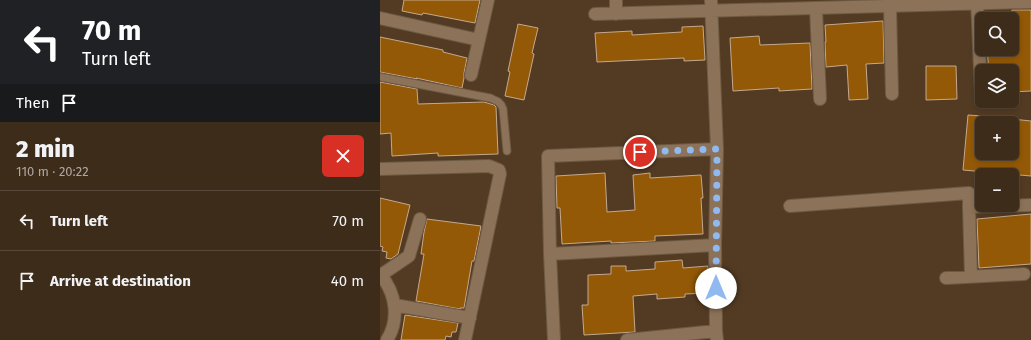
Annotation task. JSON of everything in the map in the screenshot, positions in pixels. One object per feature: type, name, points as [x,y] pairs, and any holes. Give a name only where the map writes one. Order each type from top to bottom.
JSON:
[{"type":"street","points":[[471,75],[488,0]]},
{"type":"street","points":[[616,0],[616,14]]},
{"type":"street","points":[[595,14],[616,14],[711,6],[816,9],[977,2],[1031,2]]},
{"type":"street","points":[[977,2],[980,64]]},
{"type":"street","points":[[626,340],[717,335],[717,149],[711,6]]},
{"type":"street","points":[[890,6],[892,94]]},
{"type":"street","points":[[816,9],[820,99]]},
{"type":"street","points":[[380,18],[479,40]]},
{"type":"street","points":[[554,340],[548,156],[717,149]]},
{"type":"street","points":[[380,169],[489,166],[499,170],[500,174],[465,340]]},
{"type":"street","points":[[790,206],[969,193],[971,276]]},
{"type":"street","points":[[970,207],[1031,205]]},
{"type":"street","points":[[387,340],[391,334],[395,316],[394,305],[389,287],[380,275],[409,256],[420,219]]},
{"type":"street","points":[[550,254],[716,245]]},
{"type":"street","points":[[946,278],[1024,274]]},
{"type":"street","points":[[394,305],[470,318]]},
{"type":"lane","points":[[380,77],[490,98],[498,101],[502,105],[503,109],[507,151]]},
{"type":"building","points":[[404,0],[480,0],[475,23],[423,13],[422,15],[402,11]]},
{"type":"building","points":[[1012,10],[1031,10],[1031,91],[1019,92],[1019,64],[988,64],[988,56],[1019,56],[1019,12],[1012,12]]},
{"type":"building","points":[[883,21],[884,63],[866,64],[868,99],[849,100],[847,65],[826,67],[825,25]]},
{"type":"building","points":[[518,24],[538,28],[524,100],[505,96],[510,72],[508,71]]},
{"type":"building","points":[[703,26],[705,60],[684,61],[684,58],[597,62],[595,33],[632,31],[632,35],[682,32],[682,27]]},
{"type":"building","points":[[759,36],[760,45],[810,43],[812,89],[779,91],[779,88],[733,91],[730,38]]},
{"type":"building","points":[[380,37],[443,50],[443,52],[467,58],[462,88],[380,72]]},
{"type":"building","points":[[926,66],[956,66],[957,99],[926,100]]},
{"type":"building","points":[[380,82],[417,89],[418,104],[484,102],[494,105],[496,107],[498,154],[438,156],[438,153],[392,156],[391,133],[380,134]]},
{"type":"building","points":[[968,115],[982,116],[975,116],[975,160],[1019,160],[1019,120],[1031,121],[1031,176],[1019,175],[1019,168],[975,168],[975,171],[963,170]]},
{"type":"building","points":[[605,173],[607,212],[635,210],[633,175],[650,173],[650,178],[701,175],[703,198],[701,198],[703,234],[655,236],[655,241],[611,243],[611,241],[562,244],[560,208],[557,208],[556,176]]},
{"type":"building","points":[[380,198],[410,205],[398,254],[391,259],[386,258],[387,252],[382,251],[383,247],[380,246]]},
{"type":"building","points":[[1031,214],[1031,264],[979,268],[977,219]]},
{"type":"building","points":[[427,219],[481,226],[474,261],[472,261],[464,308],[460,309],[416,301],[424,254],[421,254]]},
{"type":"building","points":[[682,260],[683,268],[708,266],[708,293],[685,294],[685,297],[657,299],[657,294],[633,296],[635,332],[584,335],[582,305],[588,305],[588,275],[611,274],[611,266],[626,266],[626,271],[655,269],[655,262]]},
{"type":"building","points":[[405,315],[458,323],[456,332],[452,332],[451,337],[446,336],[445,340],[401,340]]},
{"type":"route","points":[[640,152],[717,149],[716,288]]}]
